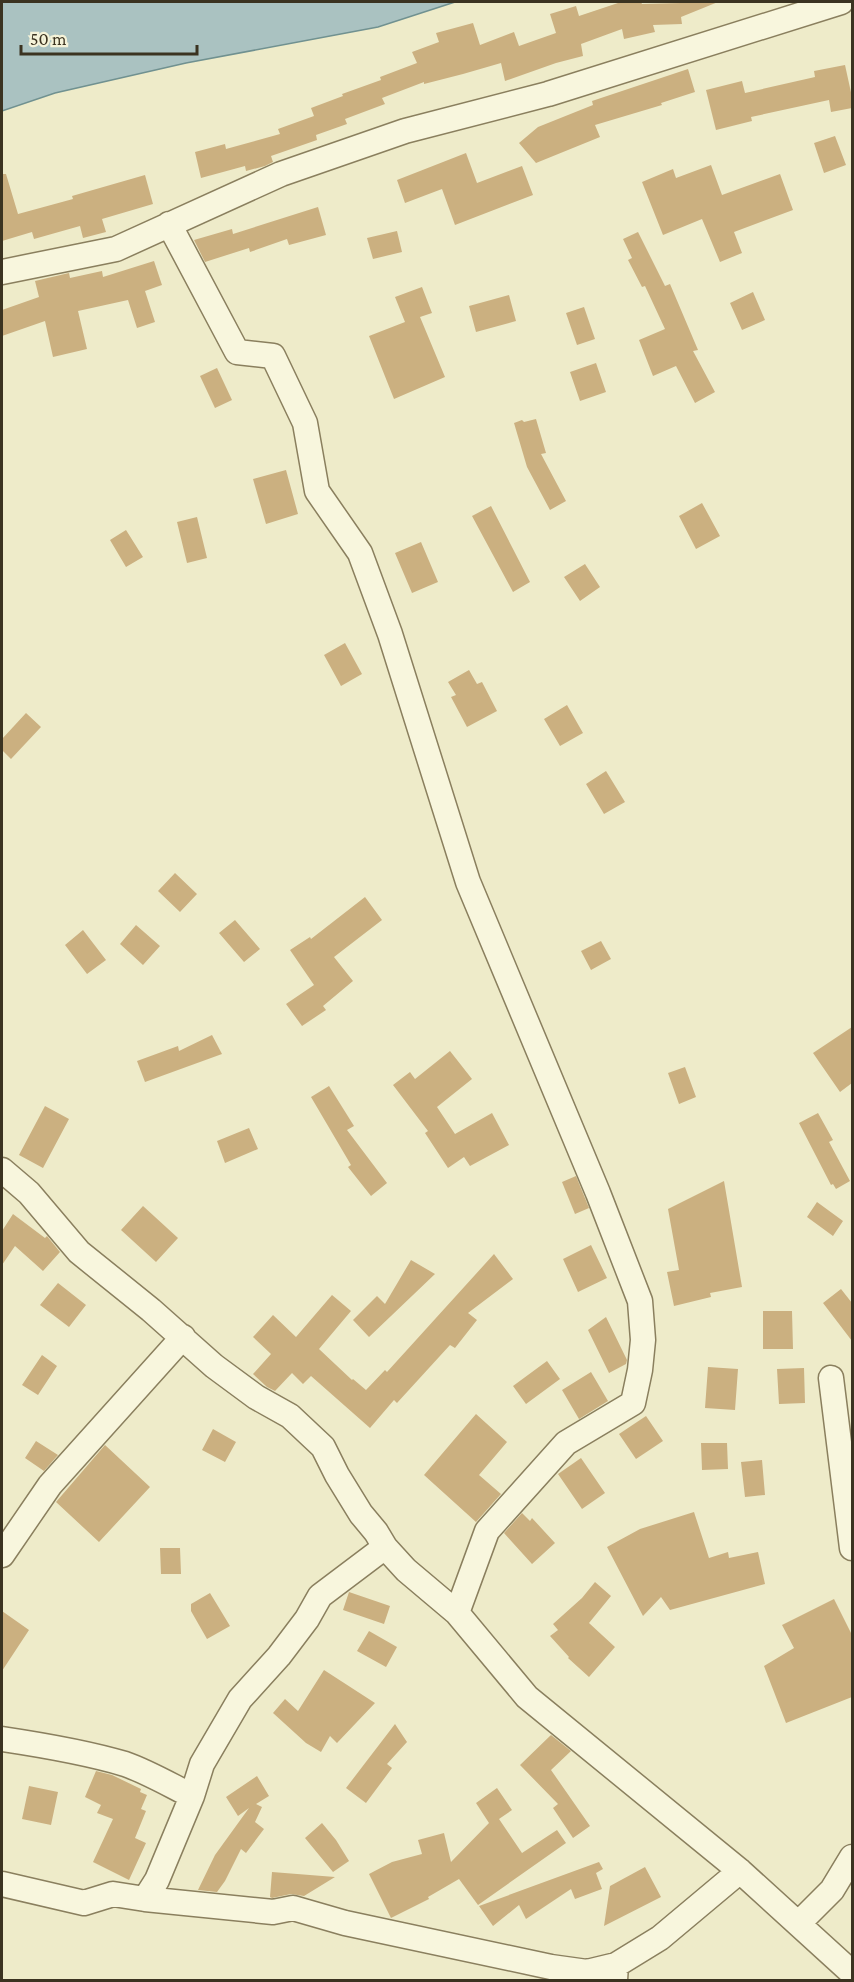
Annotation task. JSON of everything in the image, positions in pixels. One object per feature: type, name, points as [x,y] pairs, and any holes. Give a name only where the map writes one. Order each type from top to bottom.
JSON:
[{"type":"street","points":[[2,272],[116,249],[281,174],[405,131],[548,94],[841,2]]},
{"type":"street","points":[[169,224],[237,352],[273,356],[305,423],[317,491],[360,553],[390,634],[468,882],[640,1301],[643,1340],[633,1403],[566,1443],[488,1531],[457,1613]]},
{"type":"street","points":[[2,1170],[29,1193],[79,1252],[183,1337],[214,1366],[256,1397],[290,1416],[323,1447],[361,1514],[385,1547],[406,1570],[457,1613],[527,1697],[740,1871],[852,1973]]},
{"type":"street","points":[[2,1555],[50,1485],[183,1337]]},
{"type":"street","points":[[831,1378],[852,1548]]},
{"type":"street","points":[[145,1899],[157,1880],[192,1796],[202,1764],[240,1700],[279,1656],[307,1619],[320,1596],[385,1547]]},
{"type":"street","points":[[2,1739],[126,1765],[192,1796]]},
{"type":"street","points":[[799,1923],[832,1890],[852,1857]]},
{"type":"street","points":[[2,1884],[84,1903],[113,1894],[273,1912],[293,1908],[345,1923],[551,1967],[615,1973],[740,1871]]},
{"type":"water","points":[[2,2],[455,2],[378,27],[186,63],[55,93],[2,111]]},
{"type":"building","points":[[621,2],[641,2],[642,4],[718,2],[681,17],[682,24],[653,25],[655,32],[624,39],[622,29],[581,44],[583,56],[505,81],[501,63],[424,84],[424,82],[382,98],[385,104],[345,119],[347,124],[316,135],[317,140],[271,156],[273,162],[265,166],[246,171],[245,166],[201,178],[195,152],[225,144],[226,149],[280,134],[278,129],[314,116],[311,108],[417,63],[412,52],[439,42],[436,33],[473,23],[480,45],[514,32],[519,46],[556,33],[550,14],[576,6],[579,16]]},
{"type":"building","points":[[845,65],[852,108],[831,112],[829,100],[751,117],[752,121],[716,130],[706,90],[742,81],[745,93],[815,77],[814,71]]},
{"type":"building","points":[[688,69],[695,92],[661,103],[662,105],[595,125],[600,137],[536,163],[519,143],[538,127],[593,105],[592,101]]},
{"type":"building","points":[[835,136],[846,165],[824,173],[814,143]]},
{"type":"building","points":[[466,153],[477,183],[522,166],[533,195],[455,225],[442,189],[405,203],[397,180]]},
{"type":"building","points":[[711,165],[722,195],[780,174],[793,210],[734,232],[742,253],[720,262],[702,219],[663,235],[642,182],[673,169],[676,178]]},
{"type":"building","points":[[2,174],[6,174],[18,214],[73,199],[72,196],[145,175],[153,204],[102,219],[106,232],[83,238],[80,226],[34,239],[32,232],[2,241]]},
{"type":"building","points":[[318,207],[326,235],[289,245],[287,239],[250,252],[249,248],[205,262],[194,240],[232,229],[233,234]]},
{"type":"building","points":[[397,231],[402,252],[373,259],[367,238]]},
{"type":"building","points":[[638,232],[665,286],[670,284],[698,350],[693,351],[715,392],[695,403],[676,366],[653,376],[639,340],[665,329],[645,286],[642,287],[628,260],[632,258],[623,239]]},
{"type":"building","points":[[154,261],[162,285],[145,291],[155,322],[137,328],[128,300],[78,311],[87,349],[53,357],[45,321],[2,336],[2,310],[39,297],[35,281],[69,273],[70,278],[102,271],[103,277]]},
{"type":"building","points":[[422,287],[432,313],[420,317],[445,377],[394,399],[369,336],[405,322],[395,297]]},
{"type":"building","points":[[753,292],[765,320],[742,330],[730,303]]},
{"type":"building","points":[[509,295],[516,321],[476,332],[469,306]]},
{"type":"building","points":[[584,307],[595,339],[577,345],[566,313]]},
{"type":"building","points":[[596,363],[606,392],[580,401],[570,372]]},
{"type":"building","points":[[217,368],[232,400],[215,408],[200,376]]},
{"type":"building","points":[[536,419],[546,453],[541,454],[566,501],[550,510],[527,467],[514,423]]},
{"type":"building","points":[[286,470],[298,514],[266,524],[253,479]]},
{"type":"building","points":[[702,503],[720,536],[696,549],[679,516]]},
{"type":"building","points":[[491,506],[530,582],[513,592],[472,516]]},
{"type":"building","points":[[197,517],[207,558],[187,563],[177,522]]},
{"type":"building","points":[[126,530],[143,557],[126,567],[110,540]]},
{"type":"building","points":[[421,542],[438,582],[412,593],[395,553]]},
{"type":"building","points":[[585,564],[600,587],[580,601],[564,577]]},
{"type":"building","points":[[345,643],[362,674],[341,686],[324,655]]},
{"type":"building","points":[[469,670],[477,684],[482,682],[497,711],[467,727],[451,697],[456,695],[448,682]]},
{"type":"building","points":[[567,705],[583,733],[560,746],[544,719]]},
{"type":"building","points":[[26,713],[41,727],[11,759],[2,750],[2,739]]},
{"type":"building","points":[[606,771],[625,802],[604,814],[586,784]]},
{"type":"building","points":[[175,873],[197,894],[180,912],[158,891]]},
{"type":"building","points":[[365,897],[382,920],[334,957],[353,981],[323,1006],[326,1010],[302,1026],[286,1004],[314,985],[290,950],[310,937],[311,939]]},
{"type":"building","points":[[235,920],[260,949],[244,962],[219,933]]},
{"type":"building","points":[[136,925],[160,946],[143,965],[120,944]]},
{"type":"building","points":[[83,930],[106,960],[87,974],[65,945]]},
{"type":"building","points":[[601,941],[611,959],[591,970],[581,951]]},
{"type":"building","points":[[852,1027],[852,1083],[840,1092],[813,1053]]},
{"type":"building","points":[[212,1035],[222,1054],[145,1082],[137,1061],[178,1046],[179,1051]]},
{"type":"building","points":[[450,1051],[472,1079],[437,1107],[455,1134],[492,1113],[509,1145],[470,1166],[464,1157],[448,1168],[425,1133],[428,1131],[393,1085],[410,1072],[415,1079]]},
{"type":"building","points":[[685,1067],[696,1097],[679,1104],[668,1073]]},
{"type":"building","points":[[329,1086],[354,1126],[347,1130],[387,1183],[371,1196],[348,1167],[351,1165],[311,1097]]},
{"type":"building","points":[[45,1106],[69,1119],[43,1168],[19,1155]]},
{"type":"building","points":[[818,1113],[833,1140],[829,1142],[850,1181],[836,1189],[833,1184],[831,1185],[799,1123]]},
{"type":"building","points":[[249,1128],[258,1149],[225,1163],[217,1141]]},
{"type":"building","points":[[576,1176],[589,1208],[575,1214],[562,1182]]},
{"type":"building","points":[[724,1181],[742,1287],[710,1293],[711,1297],[674,1306],[667,1272],[679,1270],[668,1209]]},
{"type":"building","points":[[817,1202],[843,1221],[833,1236],[807,1217]]},
{"type":"building","points":[[143,1206],[178,1238],[156,1262],[121,1230]]},
{"type":"building","points":[[13,1214],[45,1238],[47,1236],[60,1252],[43,1271],[15,1246],[2,1265],[2,1231]]},
{"type":"building","points":[[591,1245],[607,1278],[578,1292],[563,1259]]},
{"type":"building","points":[[494,1254],[513,1279],[468,1313],[477,1320],[455,1348],[450,1345],[397,1403],[394,1400],[370,1428],[311,1376],[303,1384],[292,1373],[275,1391],[253,1374],[271,1354],[253,1337],[273,1315],[296,1337],[332,1295],[351,1311],[319,1349],[366,1390],[385,1370],[387,1372]]},
{"type":"building","points":[[411,1260],[435,1274],[369,1337],[353,1320],[377,1296],[385,1304]]},
{"type":"building","points":[[58,1283],[86,1305],[69,1327],[40,1305]]},
{"type":"building","points":[[841,1289],[852,1303],[852,1341],[823,1303]]},
{"type":"building","points":[[763,1311],[792,1311],[793,1349],[763,1349]]},
{"type":"building","points":[[606,1317],[627,1360],[626,1364],[609,1373],[588,1330]]},
{"type":"building","points":[[42,1355],[57,1366],[38,1395],[22,1385]]},
{"type":"building","points":[[547,1361],[560,1379],[526,1404],[513,1386]]},
{"type":"building","points":[[708,1367],[738,1369],[735,1410],[705,1408]]},
{"type":"building","points":[[804,1368],[805,1403],[779,1404],[777,1369]]},
{"type":"building","points":[[591,1372],[608,1401],[579,1419],[562,1390]]},
{"type":"building","points":[[476,1414],[507,1442],[479,1475],[501,1494],[476,1522],[424,1475]]},
{"type":"building","points":[[646,1416],[663,1441],[636,1459],[619,1434]]},
{"type":"building","points":[[213,1429],[236,1442],[225,1462],[202,1450]]},
{"type":"building","points":[[36,1441],[58,1455],[44,1471],[25,1458]]},
{"type":"building","points":[[701,1443],[727,1443],[728,1469],[702,1470]]},
{"type":"building","points":[[105,1445],[150,1487],[99,1542],[56,1502]]},
{"type":"building","points":[[581,1458],[605,1493],[582,1509],[558,1474]]},
{"type":"building","points":[[762,1460],[765,1495],[745,1497],[741,1462]]},
{"type":"building","points":[[694,1512],[709,1558],[728,1552],[729,1558],[758,1552],[765,1584],[670,1610],[661,1597],[643,1616],[607,1547],[640,1529]]},
{"type":"building","points":[[522,1513],[530,1521],[532,1518],[555,1543],[532,1564],[504,1533]]},
{"type":"building","points":[[160,1548],[180,1548],[181,1574],[161,1574]]},
{"type":"building","points":[[595,1582],[611,1596],[589,1623],[615,1647],[589,1677],[568,1658],[550,1636],[558,1630],[553,1624],[582,1598]]},
{"type":"building","points":[[349,1592],[390,1606],[384,1624],[343,1610]]},
{"type":"building","points":[[210,1593],[230,1626],[207,1639],[191,1611],[191,1604]]},
{"type":"building","points":[[834,1599],[852,1635],[852,1697],[786,1723],[764,1666],[794,1648],[782,1625]]},
{"type":"building","points":[[2,1611],[29,1630],[2,1671]]},
{"type":"building","points":[[369,1631],[397,1647],[386,1667],[357,1651]]},
{"type":"building","points":[[324,1670],[375,1703],[337,1743],[330,1736],[321,1752],[306,1743],[273,1713],[285,1699],[298,1711]]},
{"type":"building","points":[[395,1724],[407,1742],[387,1764],[392,1768],[366,1803],[346,1788]]},
{"type":"building","points":[[551,1735],[571,1751],[551,1770],[590,1826],[573,1838],[553,1808],[558,1804],[520,1765]]},
{"type":"building","points":[[96,1771],[112,1775],[141,1789],[140,1792],[147,1795],[141,1809],[146,1811],[135,1838],[146,1843],[129,1880],[93,1862],[113,1819],[97,1813],[101,1805],[85,1797]]},
{"type":"building","points":[[257,1776],[269,1796],[256,1804],[262,1807],[255,1822],[264,1829],[246,1853],[241,1849],[217,1892],[198,1890],[215,1855],[249,1808],[238,1816],[226,1797]]},
{"type":"building","points":[[29,1786],[58,1792],[51,1825],[22,1819]]},
{"type":"building","points":[[497,1788],[512,1810],[499,1819],[522,1853],[557,1830],[566,1843],[478,1905],[459,1879],[428,1897],[429,1899],[391,1918],[369,1874],[392,1862],[422,1854],[418,1840],[444,1833],[451,1862],[489,1823],[476,1803]]},
{"type":"building","points":[[322,1823],[349,1861],[333,1872],[305,1838]]},
{"type":"building","points":[[599,1862],[603,1869],[596,1873],[602,1889],[575,1899],[571,1889],[526,1919],[519,1905],[493,1926],[479,1906]]},
{"type":"building","points":[[645,1867],[661,1897],[604,1926],[610,1886]]},
{"type":"building","points":[[272,1872],[335,1877],[304,1896],[291,1894],[272,1898],[270,1897]]}]
